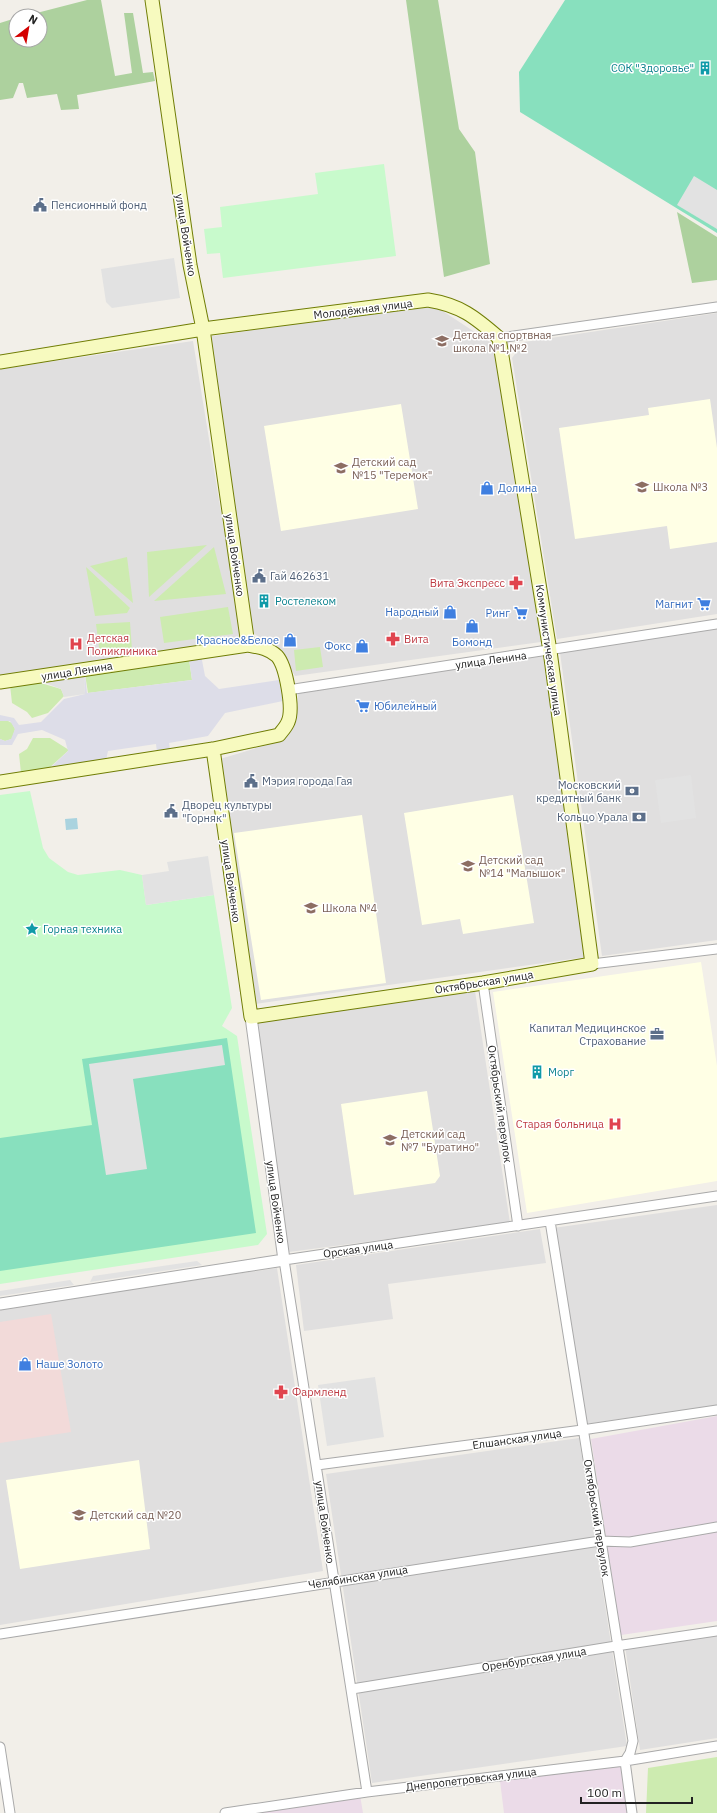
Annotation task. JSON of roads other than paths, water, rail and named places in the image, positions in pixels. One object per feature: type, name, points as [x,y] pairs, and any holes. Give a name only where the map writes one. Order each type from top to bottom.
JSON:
[{"type":"main road","name":"улица Войченко","points":[[152,0],[190,265],[203,328],[248,645]]},
{"type":"main road","name":"Молодёжная улица","points":[[0,362],[203,328],[428,300],[446,303],[465,311],[499,338]]},
{"type":"main road","name":"Коммунистическая улица","points":[[499,338],[550,651],[592,964]]},
{"type":"main road","name":"улица Ленина","points":[[0,682],[248,645]]},
{"type":"main road","points":[[0,782],[213,749],[279,735],[288,724],[290,710],[288,690],[282,664],[278,657],[270,651],[262,647],[248,645]]},
{"type":"main road","name":"улица Войченко","points":[[213,749],[251,1017]]},
{"type":"main road","name":"Октябрьская улица","points":[[251,1017],[483,983],[592,964]]},
{"type":"street","points":[[499,338],[717,306]]},
{"type":"street","name":"улица Ленина","points":[[288,690],[550,651],[717,624]]},
{"type":"street","name":"Октябрьская улица","points":[[592,964],[717,950]]},
{"type":"street","name":"Октябрьский переулок","points":[[483,983],[518,1226]]},
{"type":"street","name":"улица Войченко","points":[[251,1017],[284,1260],[367,1792]]},
{"type":"street","name":"Орская улица","points":[[0,1304],[284,1260],[717,1196]]},
{"type":"street","name":"Октябрьский переулок","points":[[550,1221],[616,1646],[633,1741],[626,1761],[632,1813]]},
{"type":"street","name":"Елшанская улица","points":[[317,1465],[582,1430],[717,1410]]},
{"type":"street","name":"Челябинская улица","points":[[0,1634],[333,1581],[600,1541],[630,1542],[717,1527]]},
{"type":"street","name":"Оренбургская улица","points":[[352,1690],[616,1646],[717,1631]]},
{"type":"street","name":"Днепропетровская улица","points":[[225,1813],[367,1792],[626,1761],[717,1746]]},
{"type":"street","points":[[0,1747],[10,1813]]},
{"type":"water","points":[[77,818],[78,829],[66,830],[65,819]]},
{"type":"place","name":"СОК \"Здоровье\"","points":[[705,68]]},
{"type":"place","name":"Пенсионный фонд","points":[[40,205]]},
{"type":"place","name":"Детская спортвная школа №1,№2","points":[[442,341]]},
{"type":"place","name":"Детский сад №15 \"Теремок\"","points":[[341,468]]},
{"type":"place","name":"Школа №3","points":[[642,487]]},
{"type":"place","name":"Долина","points":[[487,488]]},
{"type":"place","name":"Гай 462631","points":[[259,576]]},
{"type":"place","name":"Вита Экспресс","points":[[516,583]]},
{"type":"place","name":"Ростелеком","points":[[264,601]]},
{"type":"place","name":"Магнит","points":[[704,604]]},
{"type":"place","name":"Народный","points":[[450,612]]},
{"type":"place","name":"Ринг","points":[[521,613]]},
{"type":"place","name":"Бомонд","points":[[472,626]]},
{"type":"place","name":"Вита","points":[[393,639]]},
{"type":"place","name":"Красное&Белое","points":[[290,640]]},
{"type":"place","name":"Детская Поликлиника","points":[[76,644]]},
{"type":"place","name":"Фокс","points":[[362,646]]},
{"type":"place","name":"Юбилейный","points":[[363,706]]},
{"type":"place","name":"Мэрия города Гая","points":[[251,781]]},
{"type":"place","name":"Московский кредитный банк","points":[[632,791]]},
{"type":"place","name":"Дворец культуры \"Горняк\"","points":[[171,811]]},
{"type":"place","name":"Кольцо Урала","points":[[639,817]]},
{"type":"place","name":"Детский сад №14 \"Малышок\"","points":[[468,866]]},
{"type":"place","name":"Школа №4","points":[[311,908]]},
{"type":"place","name":"Горная техника","points":[[32,929]]},
{"type":"place","name":"Капитал Медицинское Страхование","points":[[657,1034]]},
{"type":"place","name":"Морг","points":[[537,1072]]},
{"type":"place","name":"Старая больница","points":[[615,1124]]},
{"type":"place","name":"Детский сад №7 \"Буратино\"","points":[[390,1140]]},
{"type":"place","name":"Наше Золото","points":[[25,1364]]},
{"type":"place","name":"Фармленд","points":[[281,1392]]},
{"type":"place","name":"Детский сад №20","points":[[79,1515]]}]
